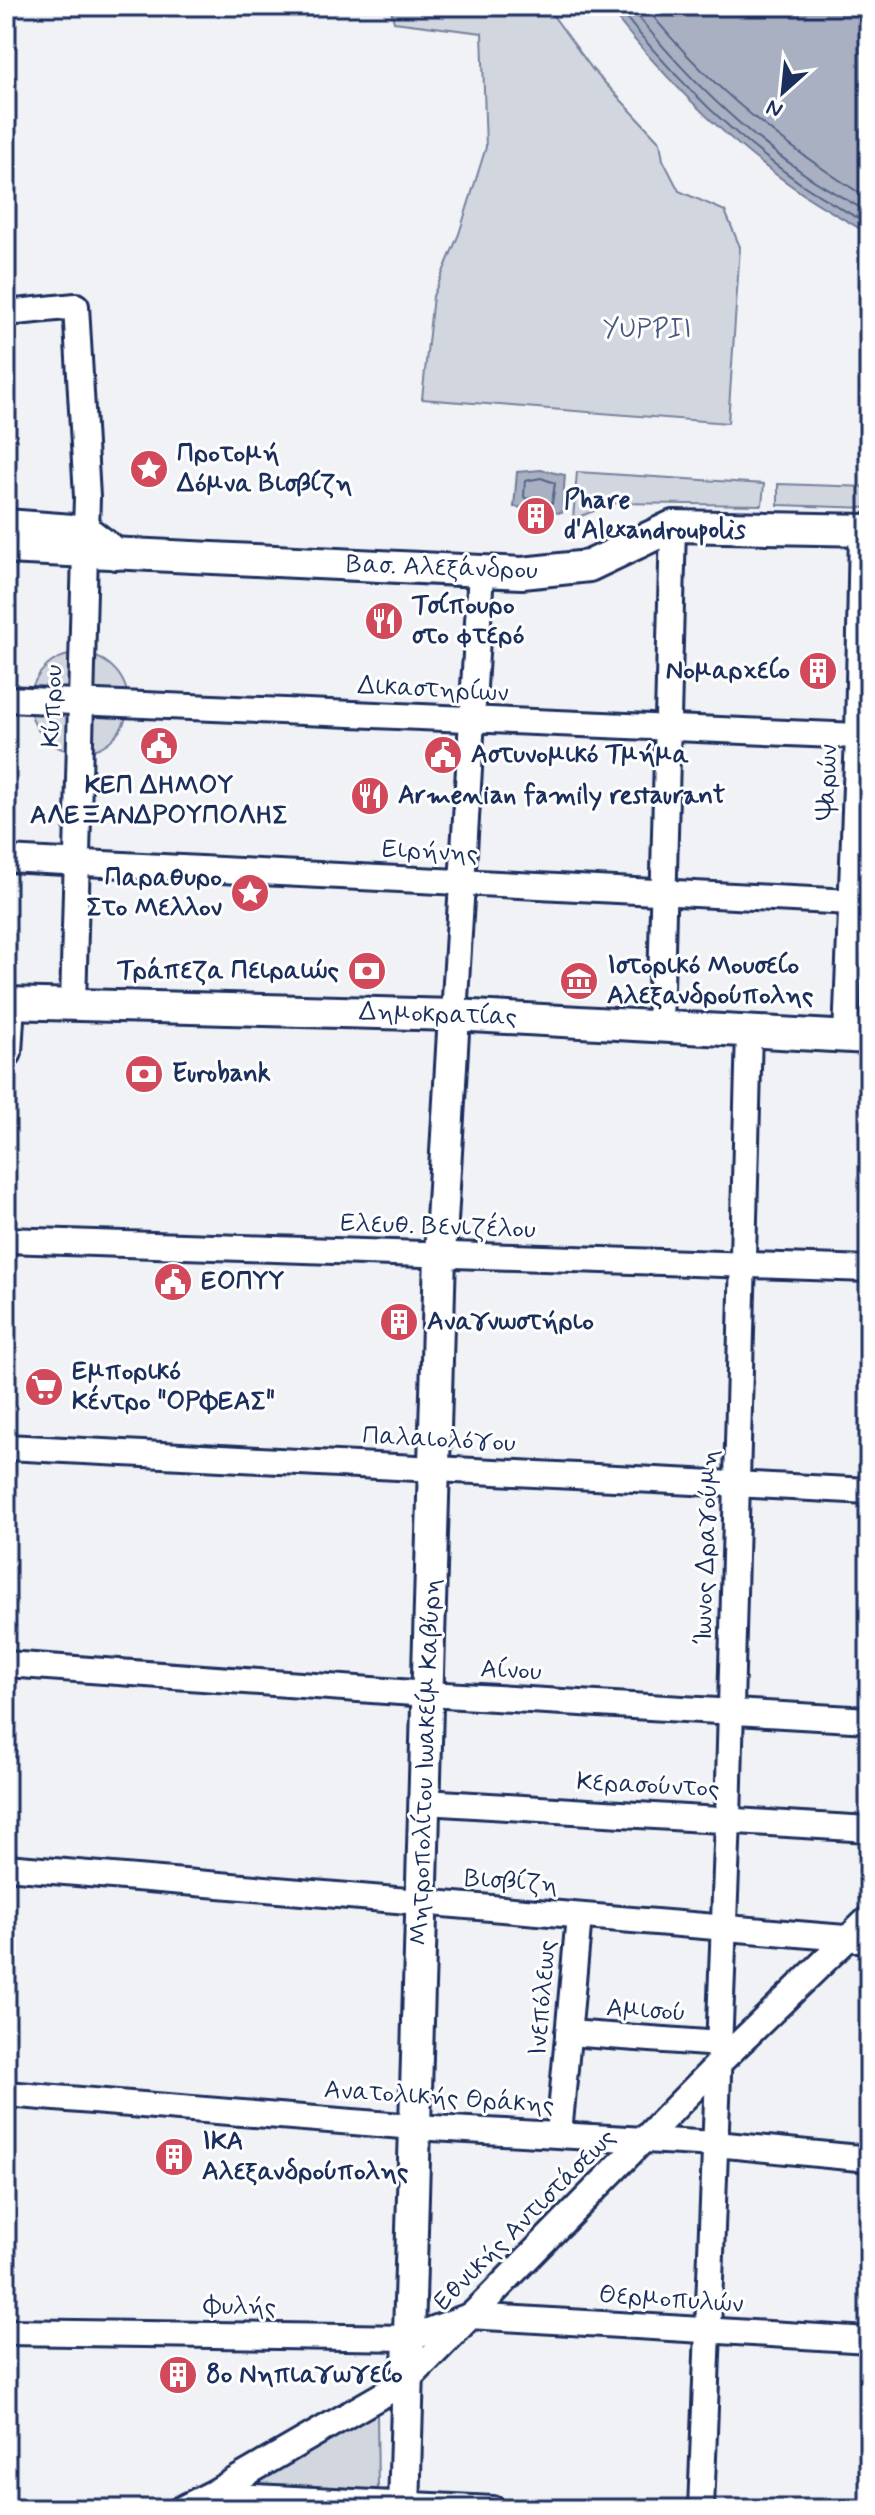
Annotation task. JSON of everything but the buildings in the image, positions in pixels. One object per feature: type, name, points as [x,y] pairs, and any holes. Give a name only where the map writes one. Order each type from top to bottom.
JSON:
[{"type":"main road","name":"Βασ. Αλεξάνδρου","points":[[6,525],[85,542],[116,554],[522,573],[589,566],[673,526],[865,530]]},
{"type":"main road","name":"Βασ. Αλεξάνδρου","points":[[6,548],[85,542]]},
{"type":"main road","name":"Δημοκρατίας","points":[[8,1003],[454,1015],[858,1037]]},
{"type":"main road","points":[[6,1052],[8,1003]]},
{"type":"main road","name":"Μητροπολίτου Ιωακείμ Καβύρη","points":[[404,2507],[440,1255],[454,1015]]},
{"type":"street","name":"Κύπρου","points":[[6,313],[76,306],[87,497],[73,1005]]},
{"type":"street","points":[[660,1026],[673,526]]},
{"type":"street","name":"Ψαρών","points":[[858,1037],[852,902],[865,530]]},
{"type":"street","points":[[454,1015],[481,572]]},
{"type":"street","name":"Δικαστηρίων","points":[[6,699],[858,736]]},
{"type":"street","name":"Ειρήνης","points":[[6,859],[852,902]]},
{"type":"street","name":"Ίωνος Δραγούμη","points":[[716,2144],[749,1031]]},
{"type":"street","name":"Ελευθ. Βενιζέλου","points":[[6,1240],[869,1269]]},
{"type":"street","name":"Παλαιολόγου","points":[[6,1447],[869,1491]]},
{"type":"street","name":"Αίνου","points":[[6,1664],[428,1694],[869,1720]]},
{"type":"street","name":"Κερασούντος","points":[[425,1802],[869,1829]]},
{"type":"street","name":"Βισβίζη","points":[[6,1867],[859,1939]]},
{"type":"street","name":"Ινεπόλεως","points":[[559,2134],[579,1916]]},
{"type":"street","name":"Εθνικής Αντιστάσεως","points":[[181,2509],[213,2501],[408,2380],[644,2140],[719,2054],[859,1939],[869,1918]]},
{"type":"street","name":"Αμισού","points":[[568,2033],[719,2054]]},
{"type":"street","name":"Ανατολικής Θράκης","points":[[6,2094],[415,2127],[716,2144],[869,2159]]},
{"type":"street","points":[[701,2509],[716,2144]]},
{"type":"street","name":"Φυλής","points":[[6,2332],[409,2338],[469,2316]]},
{"type":"street","name":"Θερμοπυλών","points":[[469,2316],[869,2340]]},
{"type":"street","points":[[213,2501],[493,2509]]},
{"type":"green space","name":"YUPPII","points":[[390,6],[546,6],[593,70],[660,142],[663,160],[679,191],[725,211],[740,247],[728,423],[422,399],[433,296],[459,234],[486,147],[482,33],[394,22]]},
{"type":"green space","points":[[577,472],[764,484],[762,505],[615,503],[573,519]]},
{"type":"green space","points":[[778,484],[869,487],[869,508],[778,505]]},
{"type":"green space","points":[[79,654],[98,658],[114,668],[124,684],[128,703],[124,722],[114,738],[98,748],[79,752],[60,748],[44,738],[34,722],[30,703],[34,684],[44,668],[60,658]]},
{"type":"green space","points":[[377,2414],[378,2490],[242,2486]]},
{"type":"water","points":[[607,6],[869,6],[869,234],[805,195],[744,149],[695,105],[649,57]]},
{"type":"water","points":[[541,470],[565,475],[562,513],[545,512],[535,505],[529,508],[514,507],[517,472]]},
{"type":"place","name":"Προτομή Δόμνα Βισβίζη","points":[[149,469]]},
{"type":"place","name":"Phare d'Alexandroupolis","points":[[536,516]]},
{"type":"place","name":"Τσίπουρο στο φτερό","points":[[384,621]]},
{"type":"place","name":"Νομαρχείο","points":[[818,671]]},
{"type":"place","name":"ΚΕΠ ΔΗΜΟΥ ΑΛΕΞΑΝΔΡΟΥΠΟΛΗΣ","points":[[159,746]]},
{"type":"place","name":"Αστυνομικό Τμήμα","points":[[443,755]]},
{"type":"place","name":"Armenian family restaurant","points":[[370,796]]},
{"type":"place","name":"Παραθυρο Στο Μελλον","points":[[250,893]]},
{"type":"place","name":"Τράπεζα Πειραιώς","points":[[367,971]]},
{"type":"place","name":"Ιστορικό Μουσείο Αλεξανδρούπολης","points":[[579,981]]},
{"type":"place","name":"Eurobank","points":[[144,1074]]},
{"type":"place","name":"ΕΟΠΥΥ","points":[[173,1282]]},
{"type":"place","name":"Αναγνωστήριο","points":[[399,1322]]},
{"type":"place","name":"Εμπορικό Κέντρο \"ΟΡΦΕΑΣ\"","points":[[44,1387]]},
{"type":"place","name":"ΙΚΑ Αλεξανδρούπολης","points":[[174,2157]]},
{"type":"place","name":"8ο Νηπιαγωγείο","points":[[178,2375]]}]
